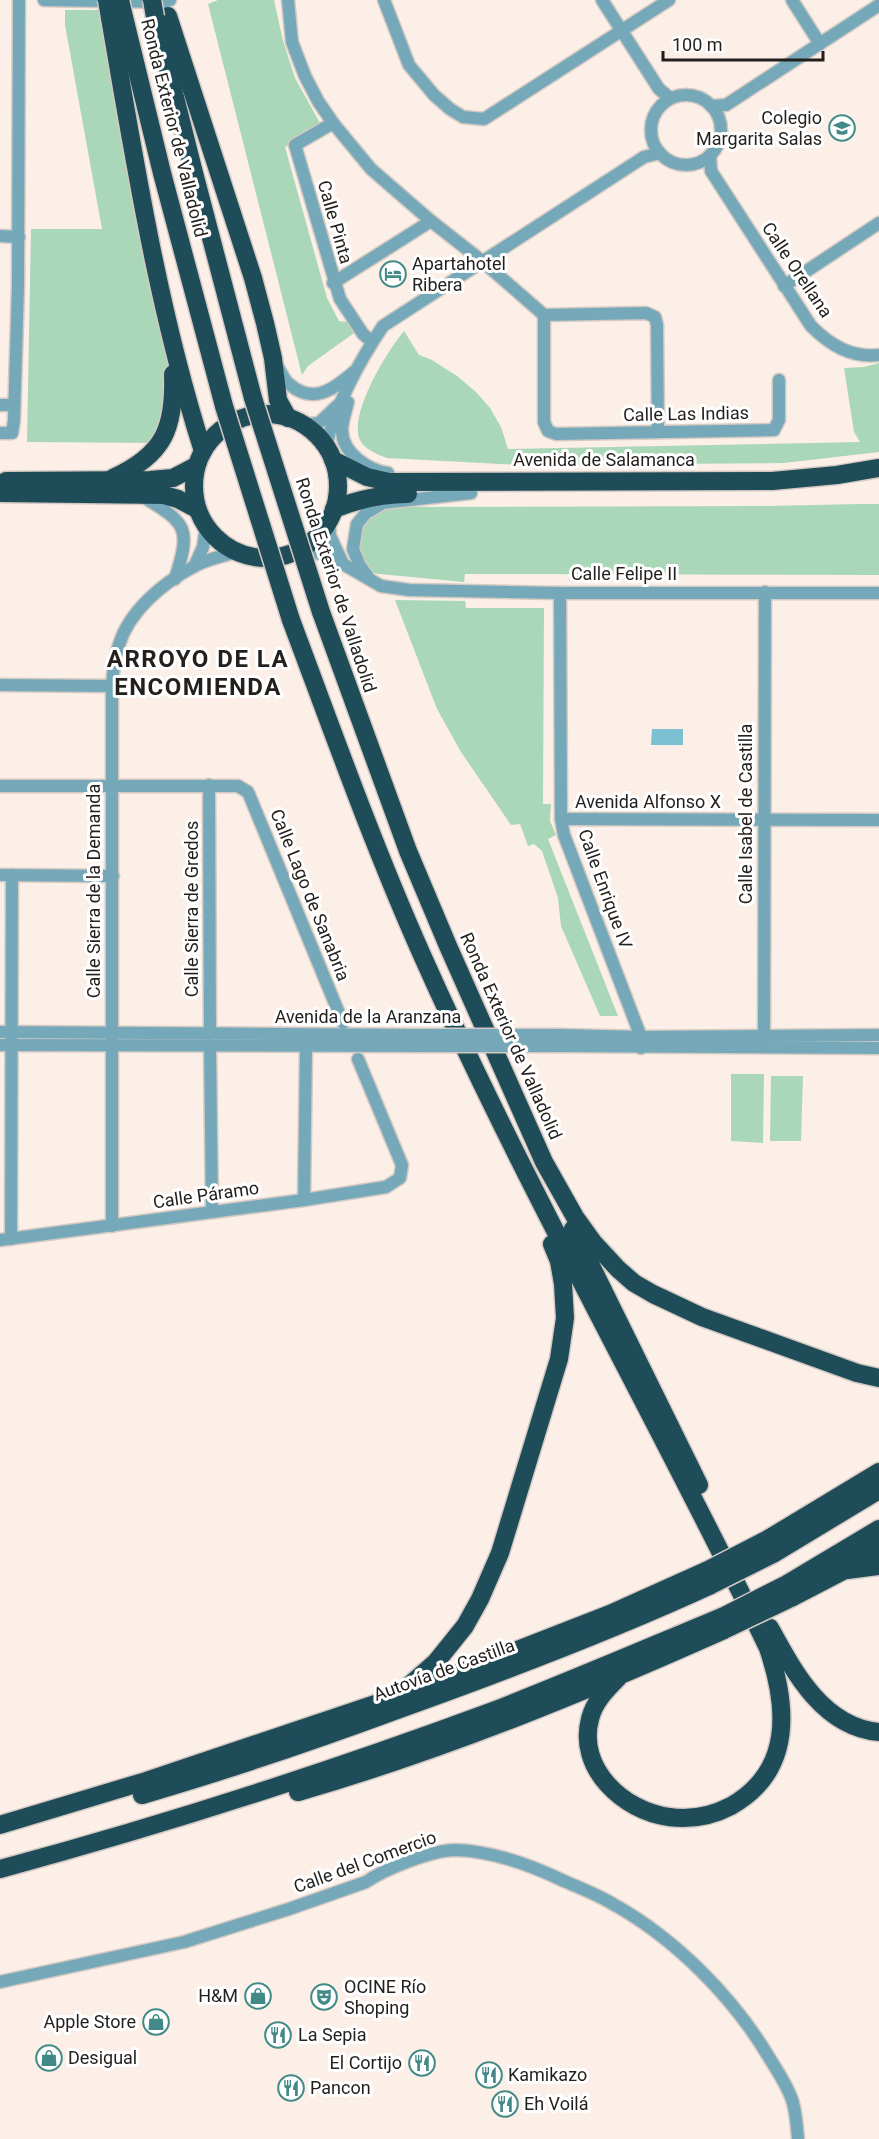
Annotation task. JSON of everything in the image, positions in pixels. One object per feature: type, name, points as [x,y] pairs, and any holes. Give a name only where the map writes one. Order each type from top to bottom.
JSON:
[{"type":"highway","points":[[116,9],[132,149],[172,345],[199,458],[193,488],[197,509],[207,527],[220,542],[237,552],[260,558],[283,556],[314,540],[332,515],[338,485],[329,453],[317,436],[296,421],[278,400],[266,323],[253,278],[162,7]]},
{"type":"highway","name":"Ronda Exterior de Valladolid","points":[[162,7],[193,169],[253,398],[321,612],[408,851],[544,1162]]},
{"type":"highway","name":"Ronda Exterior de Valladolid","points":[[116,9],[224,406],[291,620],[381,860],[423,957],[510,1142]]},
{"type":"highway","points":[[107,481],[134,469],[152,453],[166,435],[172,412],[172,345]]},
{"type":"highway","points":[[0,481],[107,481],[173,478],[199,458],[215,435],[231,423],[249,416],[269,414],[296,421]]},
{"type":"highway","name":"Avenida de Salamanca","points":[[329,453],[366,477],[389,482],[472,487],[771,492],[879,480]]},
{"type":"highway","name":"Avenida de Salamanca","points":[[332,515],[361,499],[384,494],[472,487],[772,481],[837,475],[879,468]]},
{"type":"highway","points":[[0,493],[164,495],[197,509]]},
{"type":"highway","points":[[510,1142],[768,1648],[781,1695],[782,1716],[780,1740],[769,1772],[741,1800],[723,1810],[702,1817],[686,1819],[667,1817],[650,1813],[625,1800],[598,1773],[592,1761],[587,1737],[595,1705],[604,1691],[618,1678]]},
{"type":"highway","points":[[396,1696],[436,1662],[465,1626],[480,1599],[500,1553],[559,1359],[565,1317],[559,1261],[510,1142]]},
{"type":"highway","points":[[544,1162],[575,1217],[593,1242],[634,1283],[702,1317],[857,1373],[879,1378]]},
{"type":"highway","points":[[544,1162],[556,1194],[610,1306],[790,1664],[812,1694],[836,1716],[855,1726],[879,1732]]},
{"type":"highway","points":[[770,1546],[879,1472]]},
{"type":"highway","name":"Autovía de Castilla","points":[[0,1834],[168,1787],[294,1748],[488,1678],[657,1610],[709,1577],[879,1490]]},
{"type":"highway","points":[[788,1591],[879,1529]]},
{"type":"highway","points":[[843,1571],[879,1546]]},
{"type":"highway","points":[[68,1851],[117,1844],[317,1787],[499,1725],[618,1678],[788,1591],[843,1571],[879,1566]]},
{"type":"highway","points":[[0,1825],[146,1781],[396,1696],[709,1577]]},
{"type":"highway","points":[[0,1869],[68,1851],[321,1772],[724,1623]]},
{"type":"street","points":[[0,433],[12,433],[14,405],[19,237],[19,0]]},
{"type":"street","points":[[45,0],[165,2],[162,7]]},
{"type":"street","points":[[288,0],[292,42],[305,76],[318,101],[371,169],[431,221],[482,261],[544,315],[646,313],[655,317],[658,432]]},
{"type":"street","points":[[384,0],[409,65],[434,95],[463,117],[484,119],[669,0]]},
{"type":"street","points":[[602,0],[623,30],[665,101]]},
{"type":"street","points":[[792,0],[820,44]]},
{"type":"street","points":[[711,106],[726,105],[879,5]]},
{"type":"street","points":[[644,157],[652,141],[653,118],[665,101],[687,95],[699,98],[711,106],[719,120],[721,133],[718,144],[710,155],[697,163],[683,165],[673,162],[660,153],[652,141]]},
{"type":"street","points":[[719,120],[726,105]]},
{"type":"street","name":"Calle Pinta","points":[[333,123],[295,145],[333,283],[356,325],[372,342]]},
{"type":"street","points":[[329,453],[329,431],[355,374],[383,326],[644,157],[660,153]]},
{"type":"street","name":"Calle Orellana","points":[[710,155],[711,171]]},
{"type":"street","name":"Calle Orellana","points":[[697,163],[711,171],[811,327],[825,340],[852,353],[879,355]]},
{"type":"street","points":[[333,283],[431,221]]},
{"type":"street","points":[[784,286],[879,223]]},
{"type":"street","points":[[0,236],[19,237]]},
{"type":"street","name":"Calle Las Indias","points":[[544,315],[544,422],[548,431],[556,434],[774,430],[779,420],[779,380]]},
{"type":"street","points":[[273,358],[288,384],[305,393],[324,394],[355,374]]},
{"type":"street","points":[[355,374],[342,432],[347,448],[361,462],[375,471],[428,475],[472,487]]},
{"type":"street","points":[[296,421],[320,423],[343,400]]},
{"type":"street","points":[[0,405],[14,405]]},
{"type":"street","name":"Avenida de Salamanca","points":[[371,580],[360,566],[352,549],[357,524],[366,513],[383,504],[472,487]]},
{"type":"street","points":[[139,494],[171,515],[182,527],[185,539],[183,554],[175,579]]},
{"type":"street","points":[[332,515],[330,536],[343,564]]},
{"type":"street","points":[[195,566],[203,547],[207,527]]},
{"type":"street","name":"Calle Felipe II","points":[[304,547],[343,564],[381,586],[409,590],[879,593]]},
{"type":"street","name":"Calle Sierra de la Demanda","points":[[112,1226],[112,686],[119,644],[131,620],[143,605],[175,579],[195,566],[237,552]]},
{"type":"street","name":"Calle Enrique IV","points":[[560,592],[561,819],[641,1043]]},
{"type":"street","name":"Calle Isabel de Castilla","points":[[764,1036],[765,592]]},
{"type":"street","points":[[0,685],[112,686]]},
{"type":"street","points":[[0,786],[209,785]]},
{"type":"street","name":"Calle Lago de Sanabria","points":[[209,785],[238,786],[248,792],[343,1023]]},
{"type":"street","name":"Calle Sierra de Gredos","points":[[209,785],[212,1212]]},
{"type":"street","name":"Avenida Alfonso X","points":[[561,819],[879,820]]},
{"type":"street","points":[[6,1239],[6,875],[113,876]]},
{"type":"street","name":"Avenida de la Aranzana","points":[[6,1032],[112,1039],[562,1041],[879,1048]]},
{"type":"street","name":"Avenida de la Aranzana","points":[[641,1043],[764,1036],[879,1035]]},
{"type":"street","name":"Avenida de la Aranzana","points":[[6,1045],[112,1039]]},
{"type":"street","name":"Avenida de la Aranzana","points":[[210,1040],[306,1046],[415,1040]]},
{"type":"street","points":[[304,1200],[306,1046]]},
{"type":"street","name":"Calle Páramo","points":[[6,1239],[386,1187],[400,1178],[402,1164],[358,1059]]},
{"type":"street","name":"Calle del Comercio","points":[[0,1982],[184,1942],[366,1882],[379,1873],[439,1853],[454,1850],[484,1854],[550,1874],[614,1904],[663,1938],[695,1964],[737,2010],[777,2071],[793,2102],[798,2139]]},
{"type":"green space","points":[[218,0],[274,0],[283,41],[295,78],[321,125],[285,147],[327,298],[339,321],[347,322],[354,333],[308,366],[302,375],[208,4]]},
{"type":"green space","points":[[65,10],[103,10],[167,345],[170,394],[155,443],[27,442],[31,229],[102,229],[65,25]]},
{"type":"green space","points":[[404,331],[419,355],[432,360],[457,376],[476,392],[490,408],[501,427],[508,449],[860,442],[854,432],[844,368],[864,367],[879,363],[879,452],[784,463],[522,465],[387,458],[372,451],[360,440],[359,415],[379,368]]},
{"type":"green space","points":[[879,504],[879,575],[465,574],[464,582],[369,573],[357,544],[363,523],[373,513],[389,507]]},
{"type":"green space","points":[[395,600],[465,601],[466,608],[544,608],[543,804],[551,804],[550,821],[556,835],[548,839],[618,1016],[600,1016],[561,926],[558,898],[542,851],[534,844],[528,846],[520,824],[511,825],[461,752],[437,709]]},
{"type":"green space","points":[[731,1074],[764,1074],[763,1143],[731,1141]]},
{"type":"green space","points":[[771,1076],[803,1076],[801,1141],[770,1141]]},
{"type":"water","points":[[652,729],[683,729],[683,745],[651,745]]},
{"type":"place","name":"Colegio Margarita Salas","points":[[842,128]]},
{"type":"place","name":"Apartahotel Ribera","points":[[393,274]]},
{"type":"place","name":"H&M","points":[[258,1996]]},
{"type":"place","name":"OCINE Río Shoping","points":[[324,1997]]},
{"type":"place","name":"Apple Store","points":[[156,2022]]},
{"type":"place","name":"La Sepia","points":[[278,2035]]},
{"type":"place","name":"Desigual","points":[[49,2058]]},
{"type":"place","name":"El Cortijo","points":[[422,2063]]},
{"type":"place","name":"Kamikazo","points":[[489,2075]]},
{"type":"place","name":"Pancon","points":[[291,2088]]},
{"type":"place","name":"Eh Voilá","points":[[505,2104]]},
{"type":"district","name":"ARROYO DE LA ENCOMIENDA","points":[[198,673]]}]
